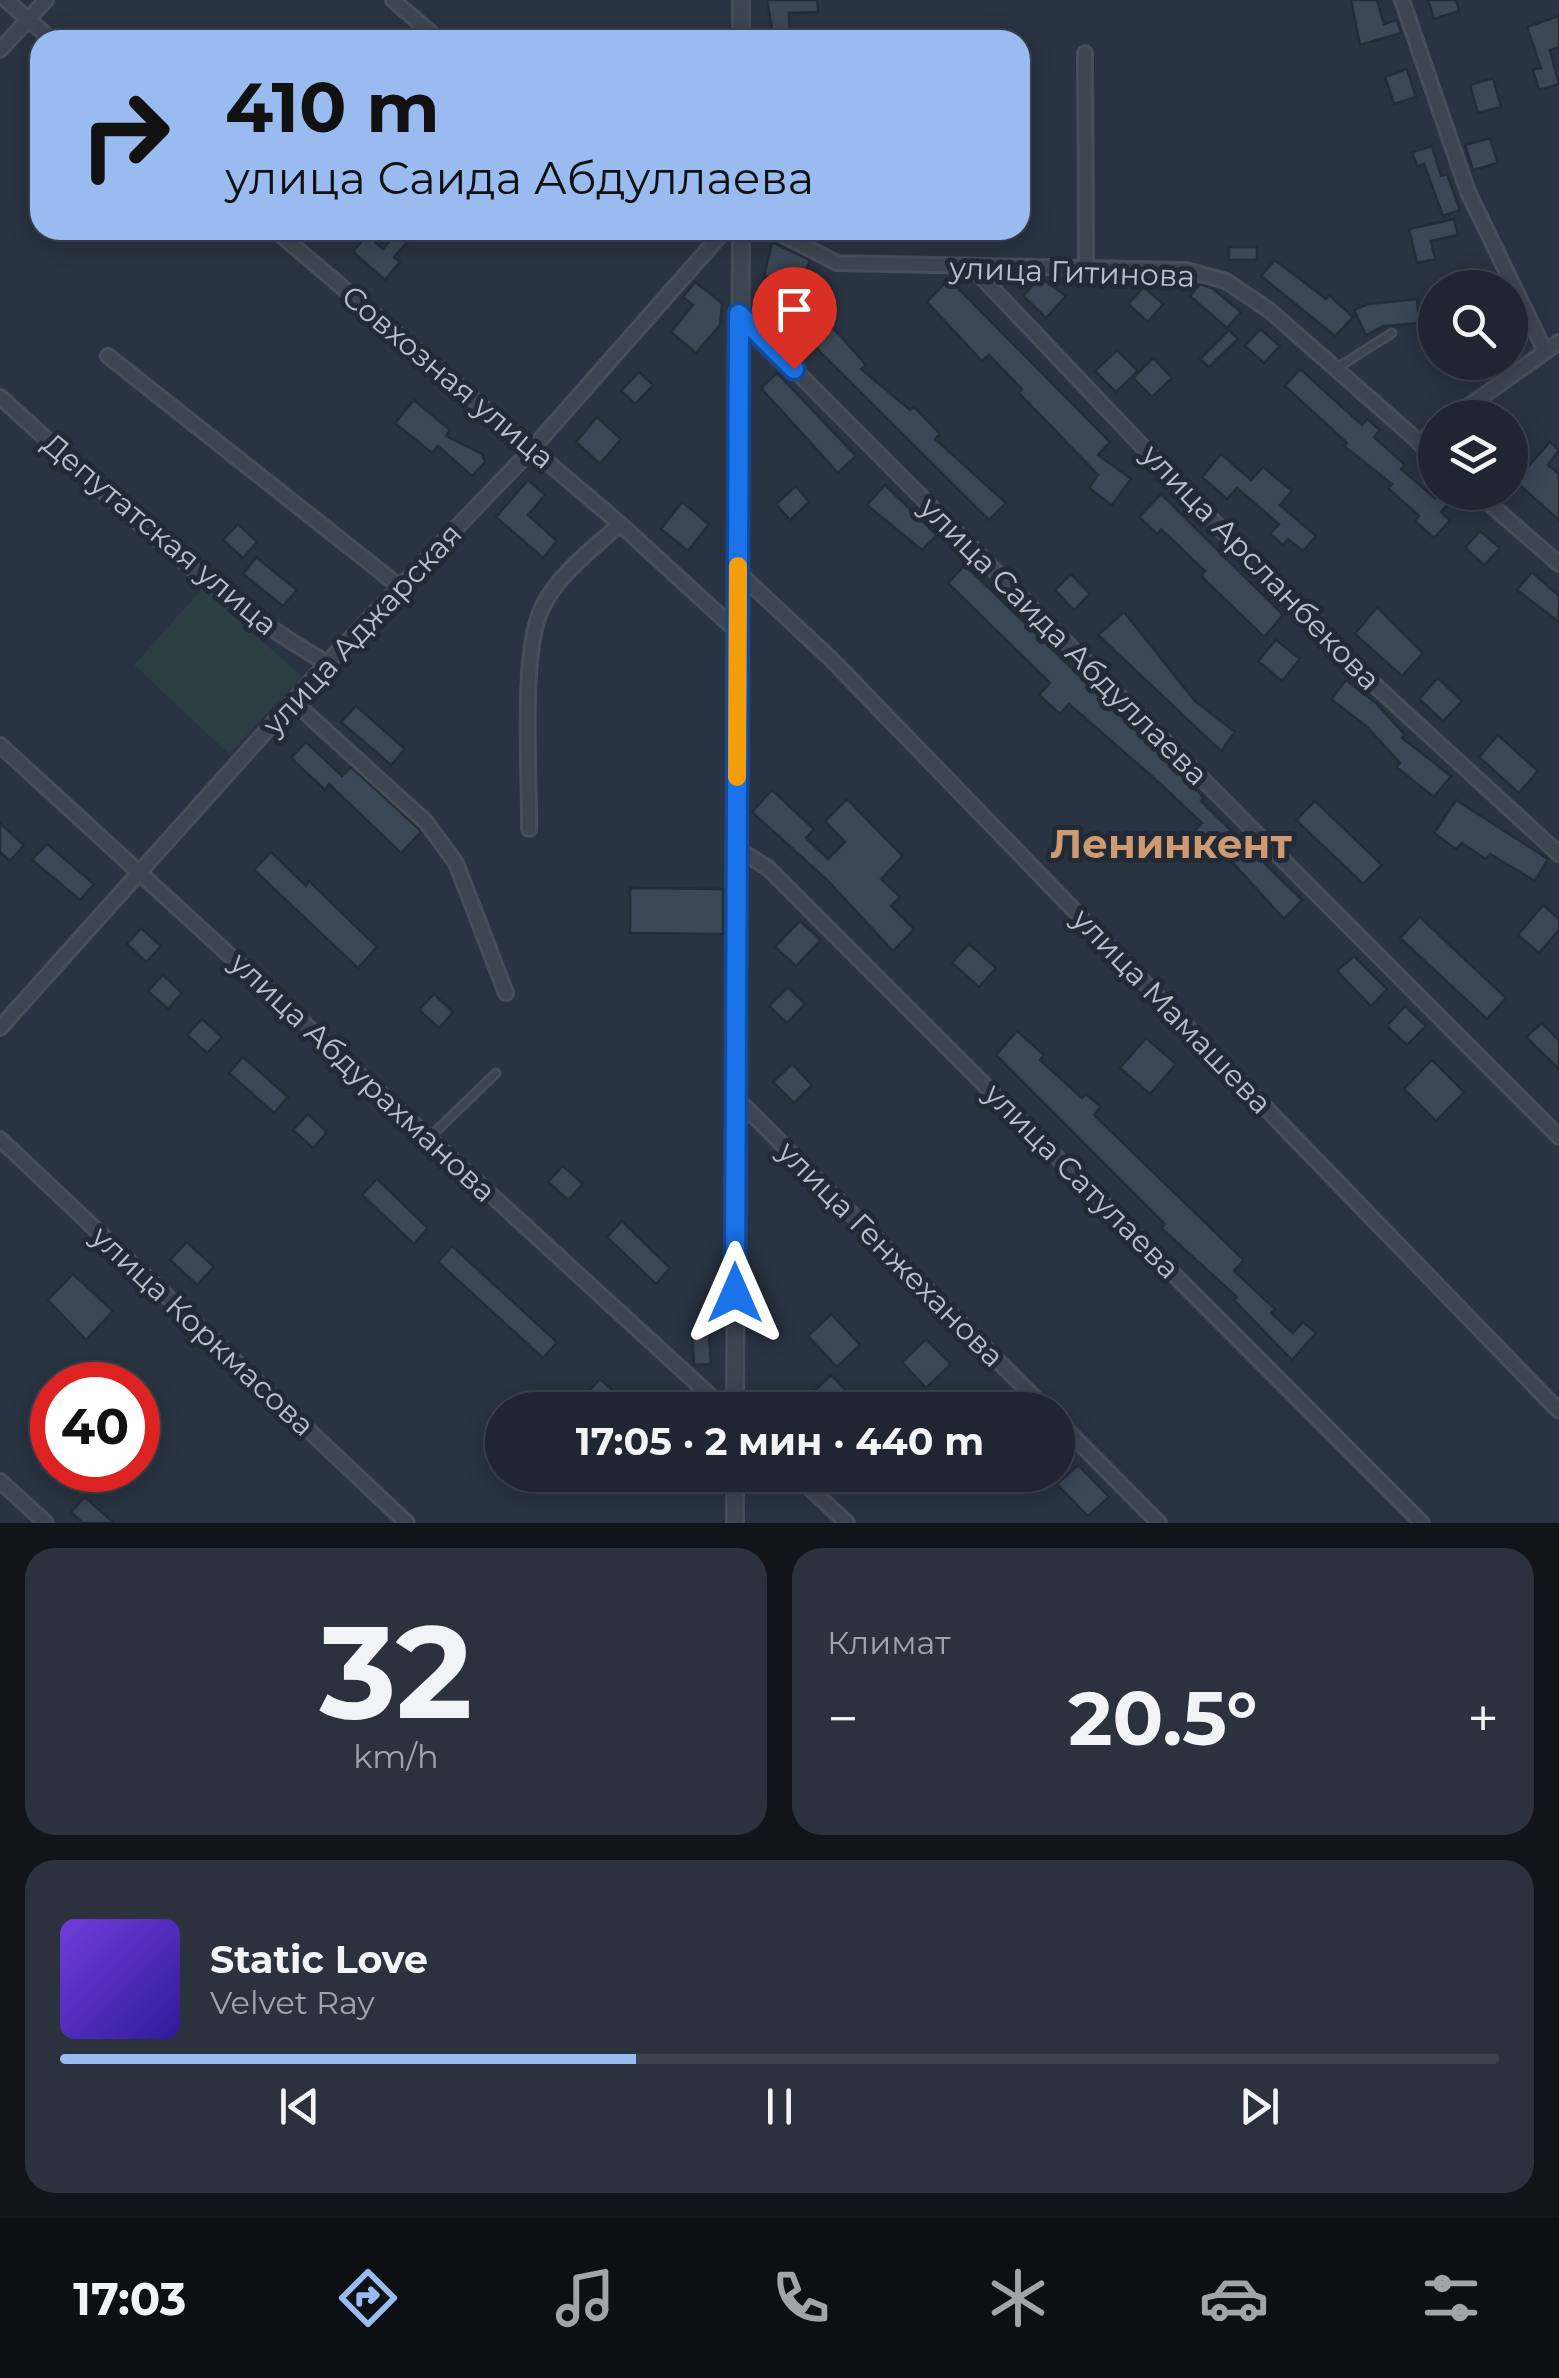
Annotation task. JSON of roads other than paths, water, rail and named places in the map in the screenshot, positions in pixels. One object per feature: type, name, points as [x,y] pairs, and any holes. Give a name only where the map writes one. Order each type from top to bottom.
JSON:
[{"type":"street","points":[[6,0],[40,30]]},
{"type":"street","points":[[0,50],[46,0]]},
{"type":"street","points":[[393,0],[428,30]]},
{"type":"street","points":[[742,0],[742,30]]},
{"type":"street","points":[[1402,0],[1468,192],[1544,349]]},
{"type":"street","points":[[1085,53],[1086,268]]},
{"type":"street","name":"Совхозная улица","points":[[288,240],[620,524],[739,633]]},
{"type":"street","name":"улица Аджарская","points":[[0,1028],[327,663],[532,448],[716,240]]},
{"type":"street","points":[[736,1392],[741,240]]},
{"type":"street","name":"улица Гитинова","points":[[792,240],[837,263],[974,269],[1186,270],[1226,280],[1269,310],[1418,441]]},
{"type":"street","name":"улица Арсланбекова","points":[[974,269],[1330,644],[1559,854]]},
{"type":"street","name":"улица Саида Абдуллаева","points":[[739,314],[1559,1137]]},
{"type":"street","points":[[1476,400],[1559,342]]},
{"type":"street","points":[[108,356],[399,586]]},
{"type":"street","name":"Депутатская улица","points":[[0,397],[197,572],[270,631],[327,663]]},
{"type":"street","points":[[1497,510],[1559,564]]},
{"type":"street","points":[[529,829],[531,661],[540,610],[561,579],[620,524]]},
{"type":"street","name":"улица Мамашева","points":[[738,572],[844,673],[1559,1411]]},
{"type":"street","points":[[294,702],[426,822],[456,863],[506,993]]},
{"type":"street","name":"улица Абдурахманова","points":[[0,745],[706,1392]]},
{"type":"street","name":"улица Сатулаева","points":[[736,848],[768,868],[1422,1523]]},
{"type":"street","name":"улица Генжеханова","points":[[735,1098],[1029,1392]]},
{"type":"street","name":"улица Коркмасова","points":[[0,1139],[407,1523]]},
{"type":"street","points":[[1075,1438],[1160,1523]]},
{"type":"street","points":[[0,1481],[46,1523]]},
{"type":"street","points":[[735,1492],[735,1523]]},
{"type":"street","points":[[814,1492],[847,1523]]},
{"type":"lane","points":[[1336,369],[1392,333]]},
{"type":"lane","points":[[429,1138],[496,1073]]},
{"type":"district","name":"Ленинкент","points":[[1171,843]]}]
